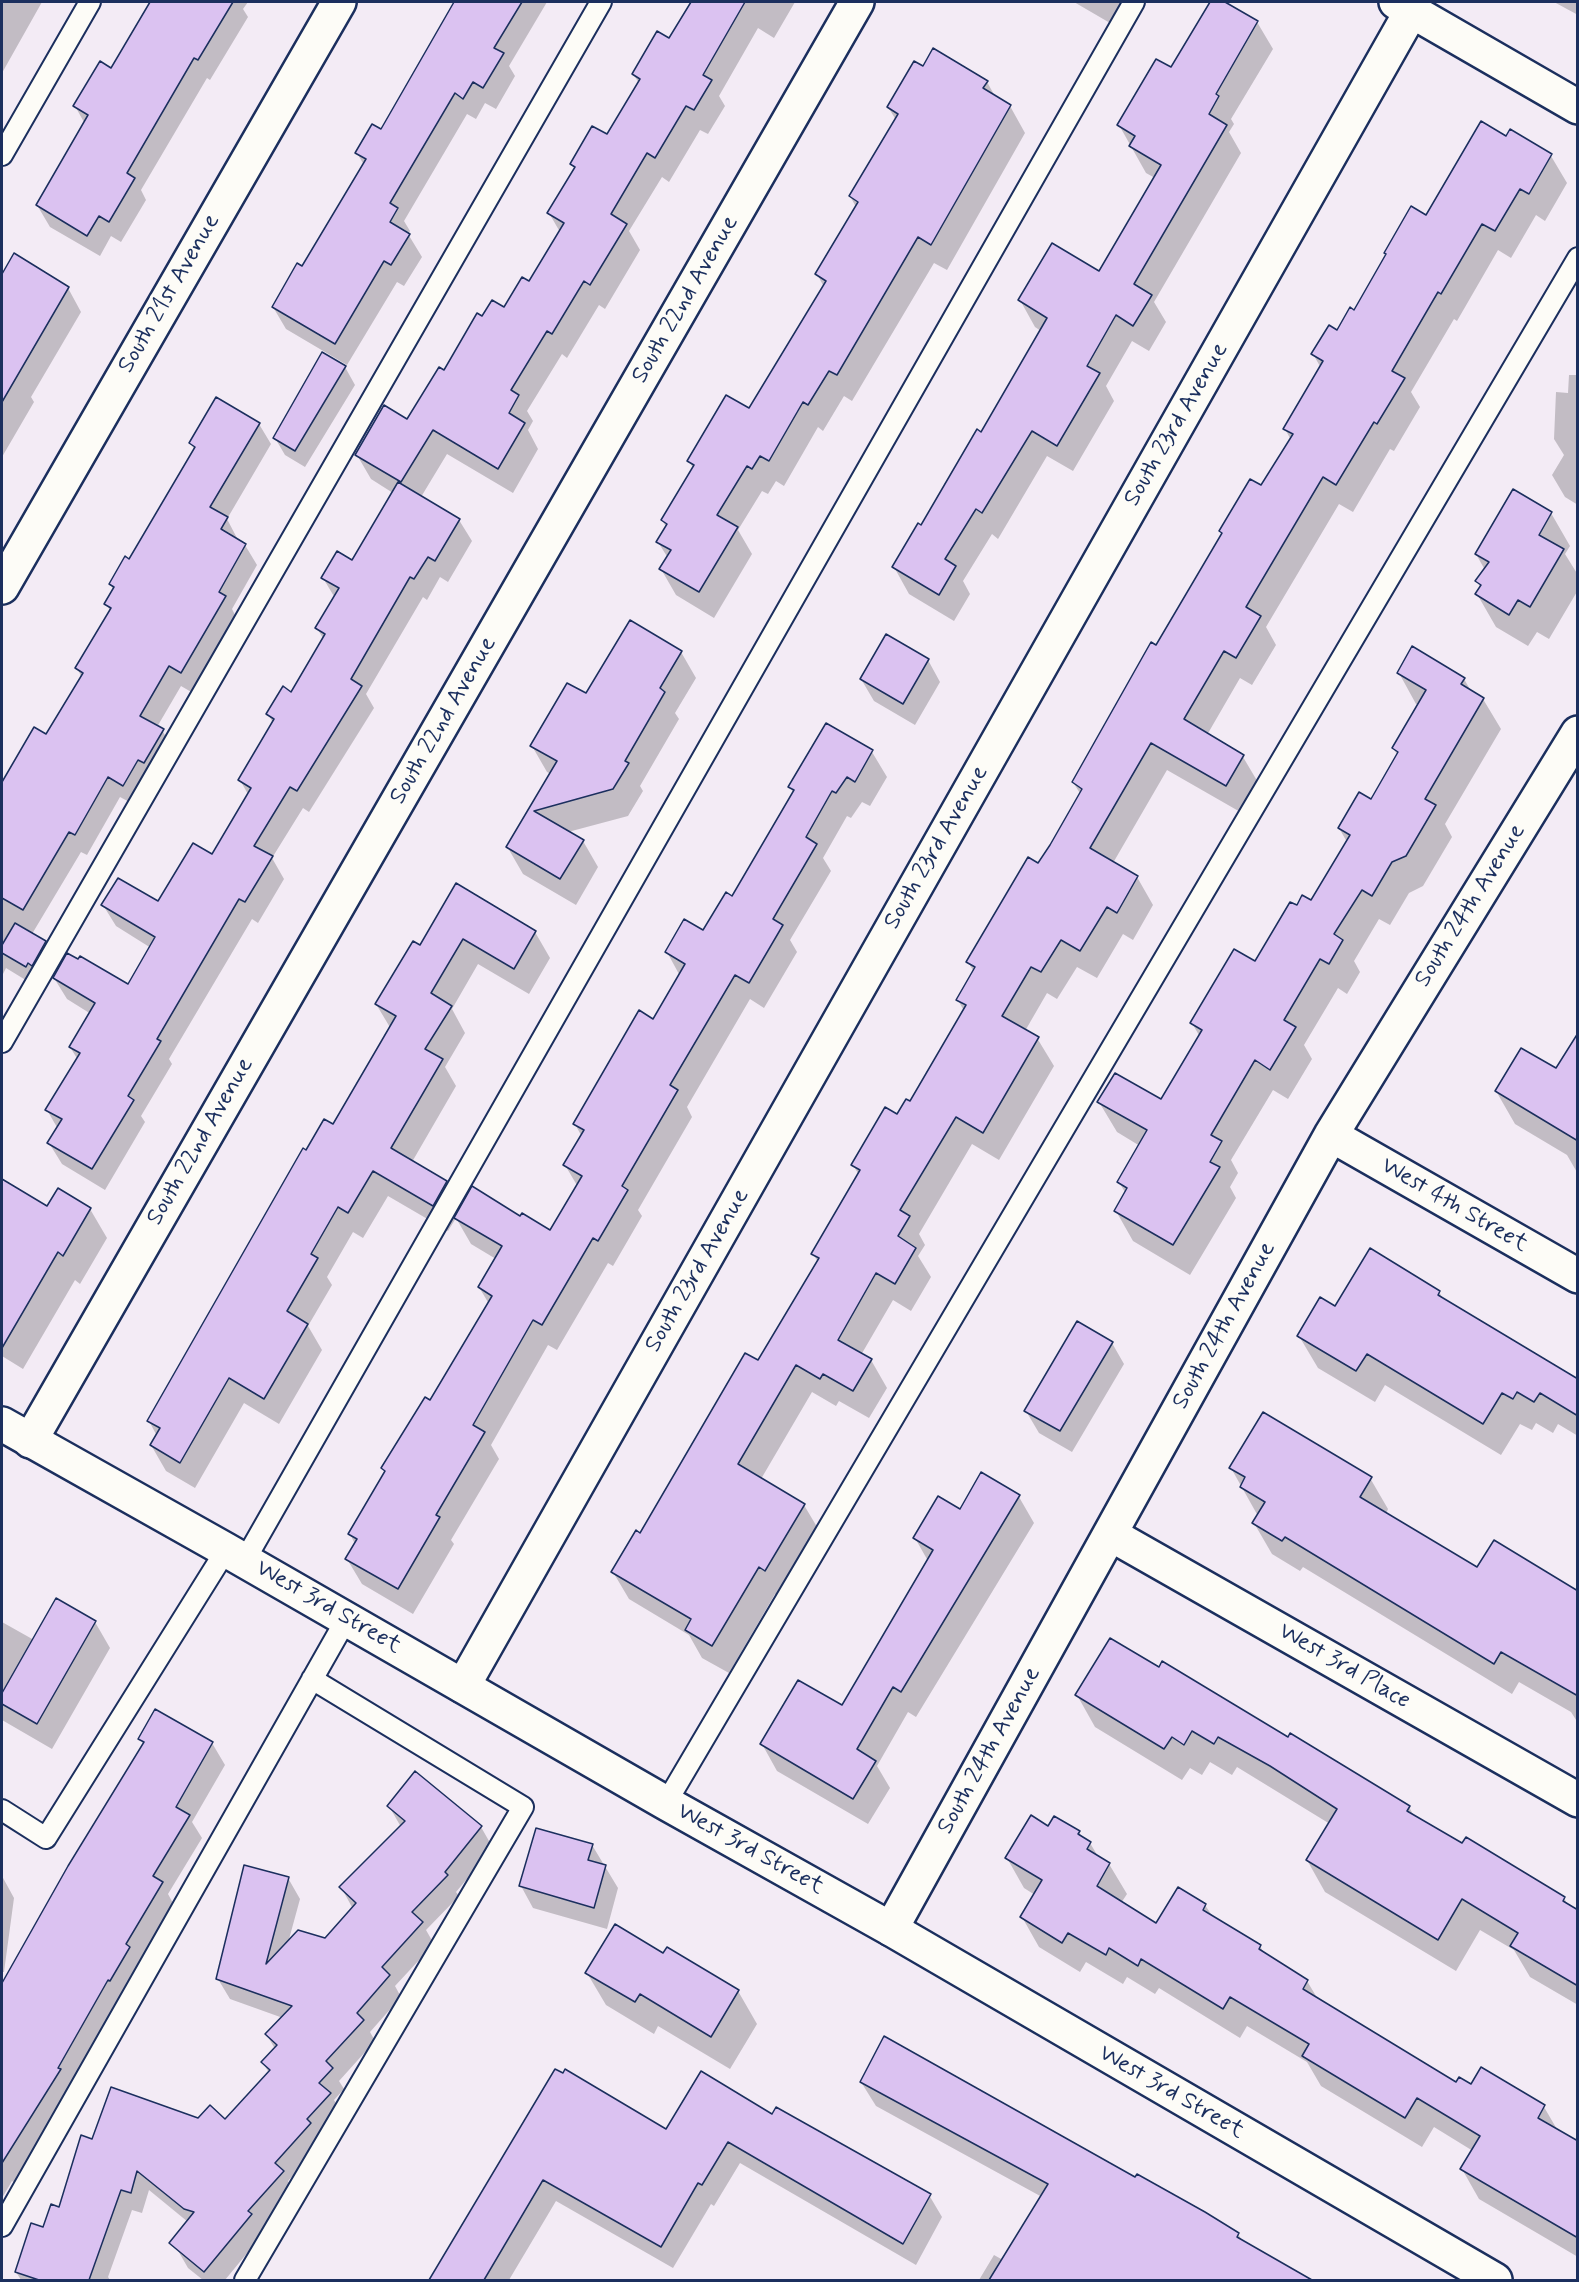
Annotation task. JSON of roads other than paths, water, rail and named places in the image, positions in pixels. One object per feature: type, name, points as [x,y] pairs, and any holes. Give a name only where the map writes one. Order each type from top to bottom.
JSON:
[{"type":"street","name":"South 21st Avenue","points":[[2,586],[339,2]]},
{"type":"street","name":"South 22nd Avenue","points":[[30,1440],[857,2]]},
{"type":"street","points":[[1404,6],[1578,107]]},
{"type":"street","name":"South 23rd Avenue","points":[[463,1686],[1404,6]]},
{"type":"street","name":"South 24th Avenue","points":[[891,1929],[1331,1135],[1578,733]]},
{"type":"street","name":"West 4th Street","points":[[1331,1135],[1578,1276]]},
{"type":"street","name":"West 3rd Street","points":[[2,1424],[891,1929],[1495,2280]]},
{"type":"street","name":"West 3rd Place","points":[[1110,1534],[1578,1800]]},
{"type":"lane","points":[[2,155],[90,2]]},
{"type":"lane","points":[[2,1042],[601,2]]},
{"type":"lane","points":[[2,1810],[46,1838],[235,1555],[1134,2]]},
{"type":"lane","points":[[666,1803],[1578,258]]},
{"type":"lane","points":[[2,2226],[347,1618]]},
{"type":"lane","points":[[245,2280],[523,1807],[312,1679]]}]
